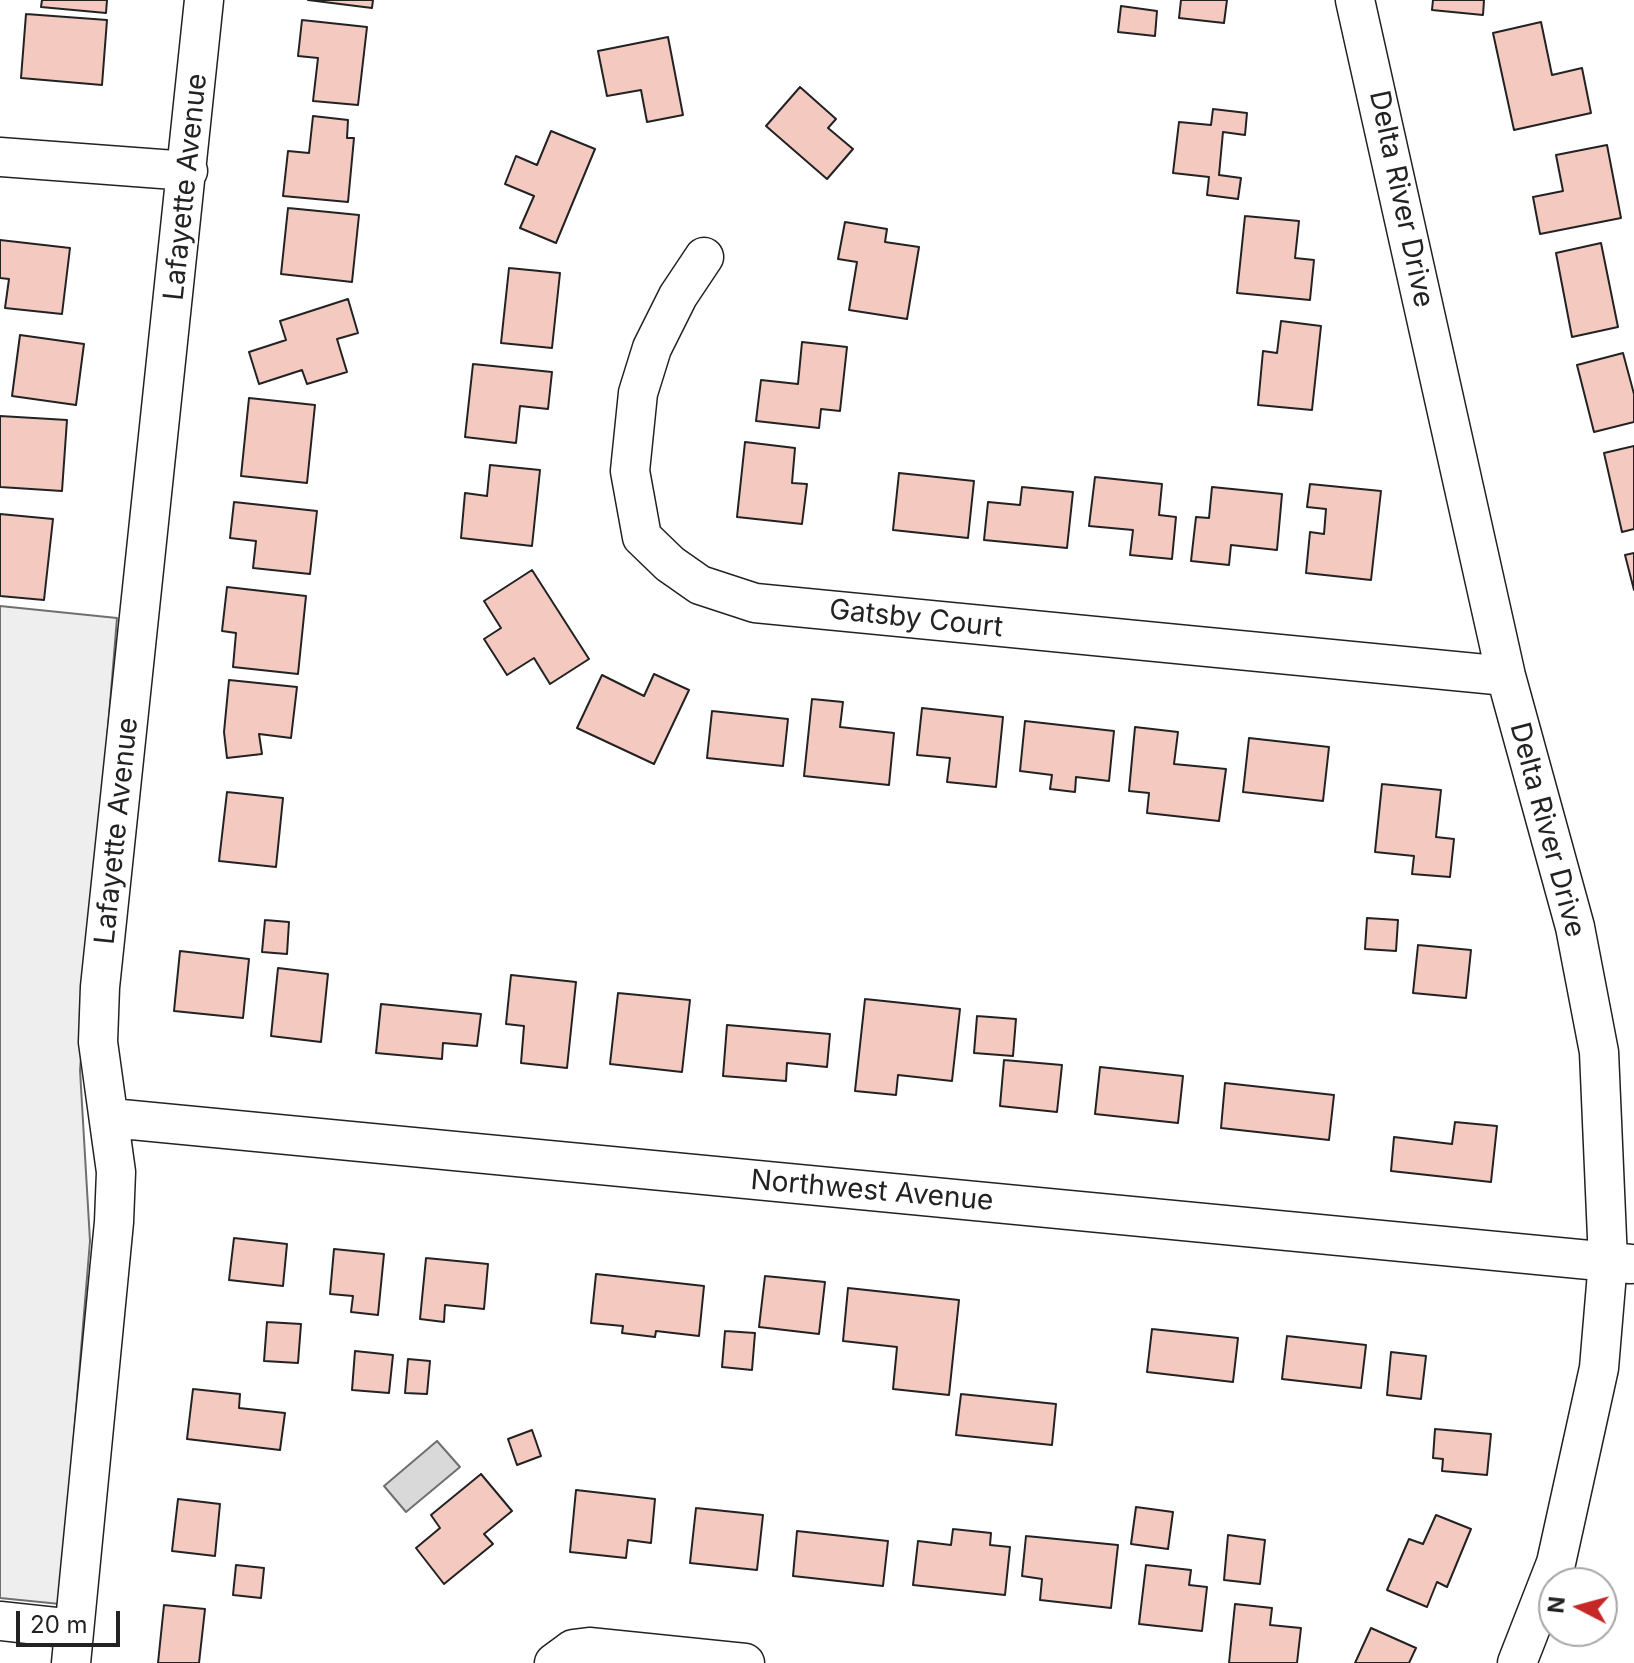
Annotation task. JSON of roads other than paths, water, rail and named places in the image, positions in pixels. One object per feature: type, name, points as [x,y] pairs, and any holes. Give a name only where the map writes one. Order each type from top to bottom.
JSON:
[{"type":"street","name":"Lafayette Avenue","points":[[73,1646],[114,1222],[116,1172],[111,1118],[98,1042],[100,987],[204,0]]},
{"type":"street","name":"Delta River Drive","points":[[1355,0],[1506,676],[1575,927],[1599,1052],[1621,1263],[1575,1489],[1556,1563],[1517,1663]]},
{"type":"street","points":[[0,157],[188,171]]},
{"type":"street","name":"Gatsby Court","points":[[704,257],[652,348],[638,393],[630,471],[642,537],[670,564],[700,585],[755,603],[1506,676]]},
{"type":"street","name":"Northwest Avenue","points":[[111,1118],[1621,1263]]},
{"type":"street","points":[[0,1621],[73,1646]]},
{"type":"street","points":[[554,1663],[573,1649],[589,1647],[745,1663]]}]
